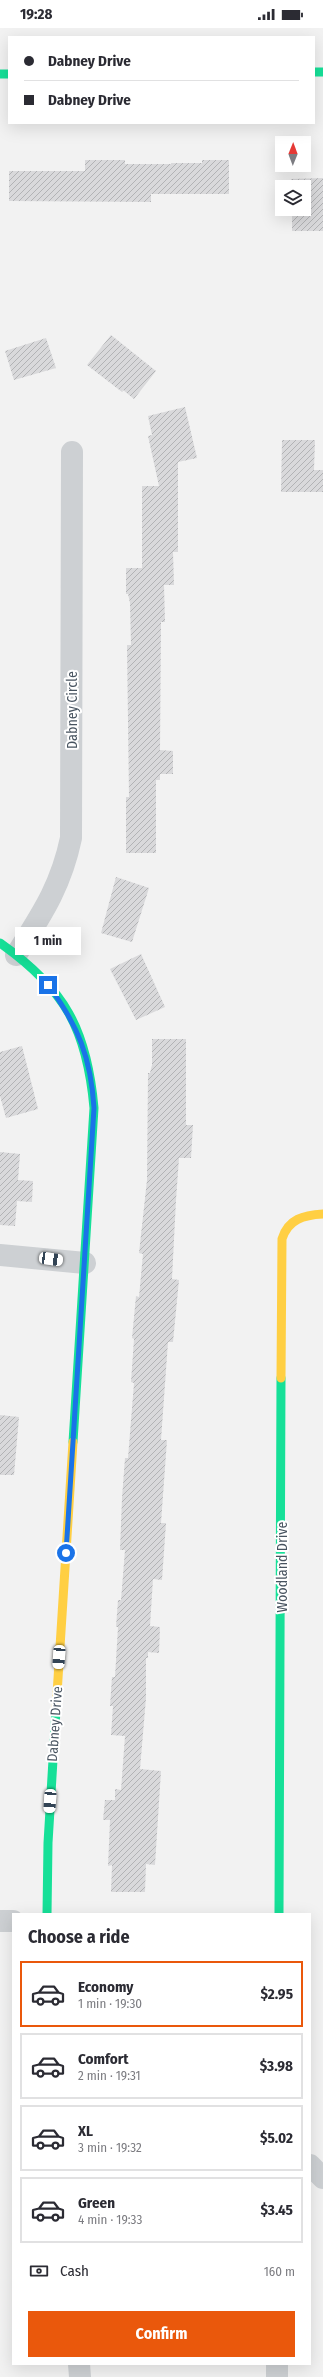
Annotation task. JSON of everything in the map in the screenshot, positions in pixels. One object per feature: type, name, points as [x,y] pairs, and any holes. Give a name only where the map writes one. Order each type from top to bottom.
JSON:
[{"type":"street","name":"Dabney Circle","points":[[8,949],[53,895],[61,878],[71,838],[72,452]]},
{"type":"street","name":"Dabney Drive","points":[[8,949],[41,975],[62,1003],[82,1042],[89,1064],[93,1086],[94,1121],[48,1843],[47,1913]]},
{"type":"street","name":"Woodland Drive","points":[[279,1913],[282,1239],[287,1226],[291,1223],[307,1214],[323,1214]]},
{"type":"street","points":[[0,1255],[85,1263]]},
{"type":"street","points":[[0,1921],[12,1921]]},
{"type":"street","points":[[79,2365],[80,2377]]},
{"type":"street","points":[[277,2365],[277,2377]]},
{"type":"building","points":[[85,160],[125,160],[125,164],[171,164],[202,163],[202,160],[229,160],[229,194],[151,194],[151,202],[9,201],[9,171],[85,171]]},
{"type":"building","points":[[323,178],[323,231],[292,231],[292,216],[311,216],[311,180],[291,179]]},
{"type":"building","points":[[111,335],[156,371],[134,399],[123,390],[122,392],[87,365]]},
{"type":"building","points":[[46,338],[56,368],[14,380],[5,351]]},
{"type":"building","points":[[185,407],[197,458],[178,462],[178,552],[173,552],[174,585],[164,585],[165,622],[161,622],[160,750],[173,751],[173,774],[160,774],[160,780],[156,780],[156,853],[126,853],[126,797],[129,797],[127,645],[131,645],[130,603],[128,594],[126,594],[126,568],[142,568],[142,486],[159,486],[148,436],[152,435],[148,416]]},
{"type":"building","points":[[282,440],[315,440],[314,470],[323,470],[323,492],[281,492]]},
{"type":"building","points":[[116,877],[149,888],[132,942],[101,933]]},
{"type":"building","points":[[141,954],[165,1007],[136,1020],[110,969]]},
{"type":"building","points":[[152,1039],[186,1039],[186,1125],[193,1125],[191,1158],[179,1158],[172,1279],[179,1280],[173,1342],[168,1342],[161,1440],[167,1440],[161,1523],[166,1523],[162,1580],[153,1579],[150,1626],[160,1627],[159,1653],[148,1652],[148,1658],[146,1658],[146,1698],[140,1769],[161,1771],[155,1865],[146,1864],[145,1892],[111,1892],[112,1865],[108,1866],[110,1820],[103,1820],[105,1800],[115,1800],[115,1789],[121,1790],[125,1736],[111,1735],[113,1706],[110,1706],[112,1677],[115,1677],[118,1600],[121,1600],[125,1550],[120,1550],[122,1498],[125,1458],[128,1458],[134,1383],[131,1382],[134,1339],[132,1338],[136,1296],[139,1297],[143,1254],[139,1253],[147,1180],[148,1073],[150,1073],[152,1065]]},
{"type":"building","points":[[22,1046],[38,1109],[6,1118],[0,1096],[0,1052]]},
{"type":"building","points":[[0,1152],[20,1154],[18,1180],[33,1181],[32,1202],[17,1201],[15,1226],[0,1225]]},
{"type":"building","points":[[0,1415],[19,1417],[14,1475],[0,1475]]},
{"type":"traffic: fast","points":[[315,72],[323,72]]},
{"type":"traffic: fast","points":[[0,74],[8,74]]},
{"type":"traffic: fast","points":[[0,943],[41,977],[69,1013],[86,1055],[91,1080],[94,1108],[73,1442]]},
{"type":"traffic: fast","points":[[279,1913],[281,1378]]},
{"type":"traffic: fast","points":[[47,1913],[48,1843],[56,1710]]},
{"type":"traffic: slow","points":[[281,1378],[282,1239],[288,1227],[298,1219],[323,1214]]},
{"type":"traffic: slow","points":[[56,1710],[73,1442]]},
{"type":"route","points":[[48,985],[62,1003],[82,1042],[89,1064],[93,1086],[94,1108],[66,1553]]}]
